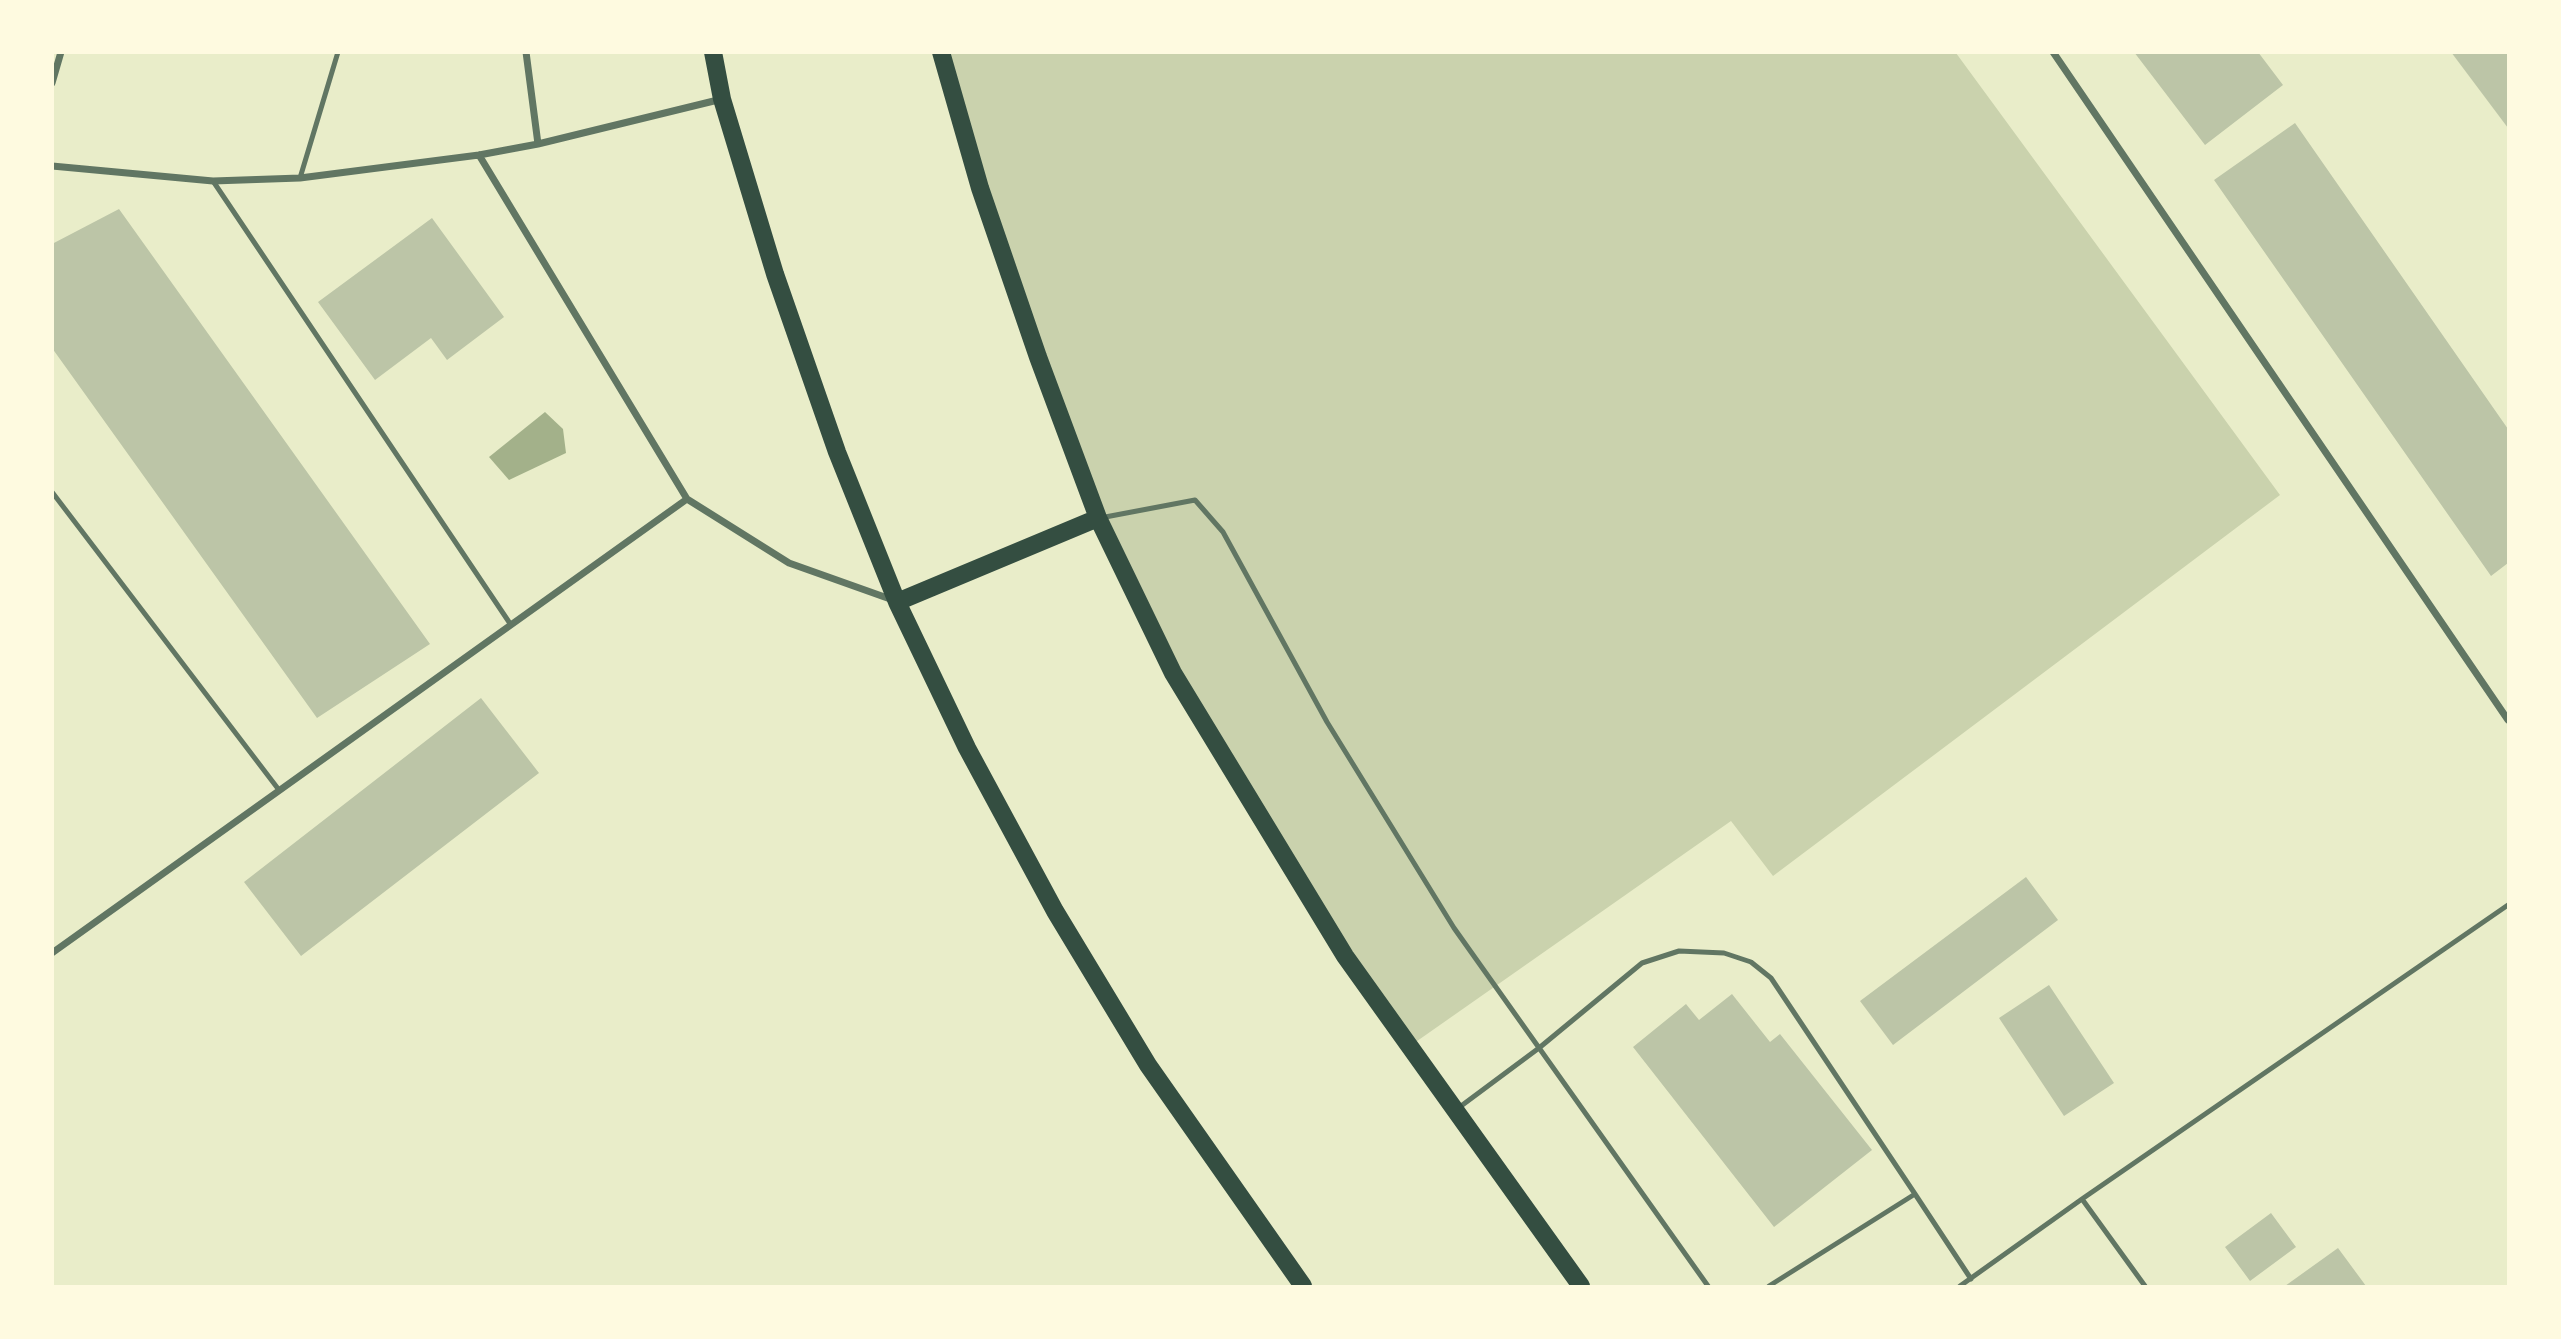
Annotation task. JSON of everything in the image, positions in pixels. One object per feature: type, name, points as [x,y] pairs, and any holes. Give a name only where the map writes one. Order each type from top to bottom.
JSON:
[{"type":"main road","points":[[713,52],[722,99],[775,274],[837,452],[897,602],[967,748],[1055,911],[1148,1065],[1303,1286]]},
{"type":"main road","points":[[941,52],[984,201],[1098,518],[1172,673],[1345,956],[1581,1286]]},
{"type":"main road","points":[[897,602],[1098,518]]},
{"type":"street","points":[[52,83],[61,52]]},
{"type":"street","points":[[526,52],[538,144]]},
{"type":"street","points":[[2053,52],[2508,720]]},
{"type":"street","points":[[52,166],[213,181],[300,178],[479,155],[538,144],[722,99]]},
{"type":"street","points":[[479,155],[687,499],[789,563],[897,602]]},
{"type":"street","points":[[52,953],[687,499]]},
{"type":"lane","points":[[300,178],[338,52]]},
{"type":"lane","points":[[213,181],[511,625]]},
{"type":"lane","points":[[52,492],[279,790]]},
{"type":"lane","points":[[1098,518],[1195,500],[1223,532],[1327,722],[1454,928],[1708,1286]]},
{"type":"lane","points":[[1960,1286],[2508,905]]},
{"type":"lane","points":[[1455,1111],[1539,1048],[1642,963],[1679,951],[1724,954],[1751,962],[1771,978],[1971,1279]]},
{"type":"lane","points":[[1769,1286],[1915,1194]]},
{"type":"lane","points":[[2082,1199],[2145,1286]]},
{"type":"shaded area","points":[[941,53],[1956,53],[2280,495],[1773,876],[1731,821],[1410,1046],[1173,673],[1098,518]]},
{"type":"shaded area","points":[[545,412],[563,429],[566,453],[509,480],[489,457]]},
{"type":"building","points":[[2134,52],[2258,52],[2283,85],[2205,145]]},
{"type":"building","points":[[2451,52],[2508,52],[2508,128]]},
{"type":"building","points":[[2295,123],[2508,429],[2508,563],[2491,576],[2214,180]]},
{"type":"building","points":[[119,209],[430,644],[317,718],[52,348],[52,244]]},
{"type":"building","points":[[432,218],[504,317],[447,360],[431,338],[375,380],[318,302]]},
{"type":"building","points":[[481,698],[539,773],[301,956],[244,882]]},
{"type":"building","points":[[2026,877],[2058,920],[1893,1045],[1860,1001]]},
{"type":"building","points":[[2049,985],[2114,1083],[2064,1116],[1999,1018]]},
{"type":"building","points":[[1732,994],[1770,1042],[1780,1034],[1872,1150],[1774,1227],[1633,1047],[1686,1004],[1699,1020]]},
{"type":"building","points":[[2271,1213],[2296,1247],[2250,1281],[2225,1247]]},
{"type":"building","points":[[2338,1248],[2366,1286],[2285,1286]]}]
